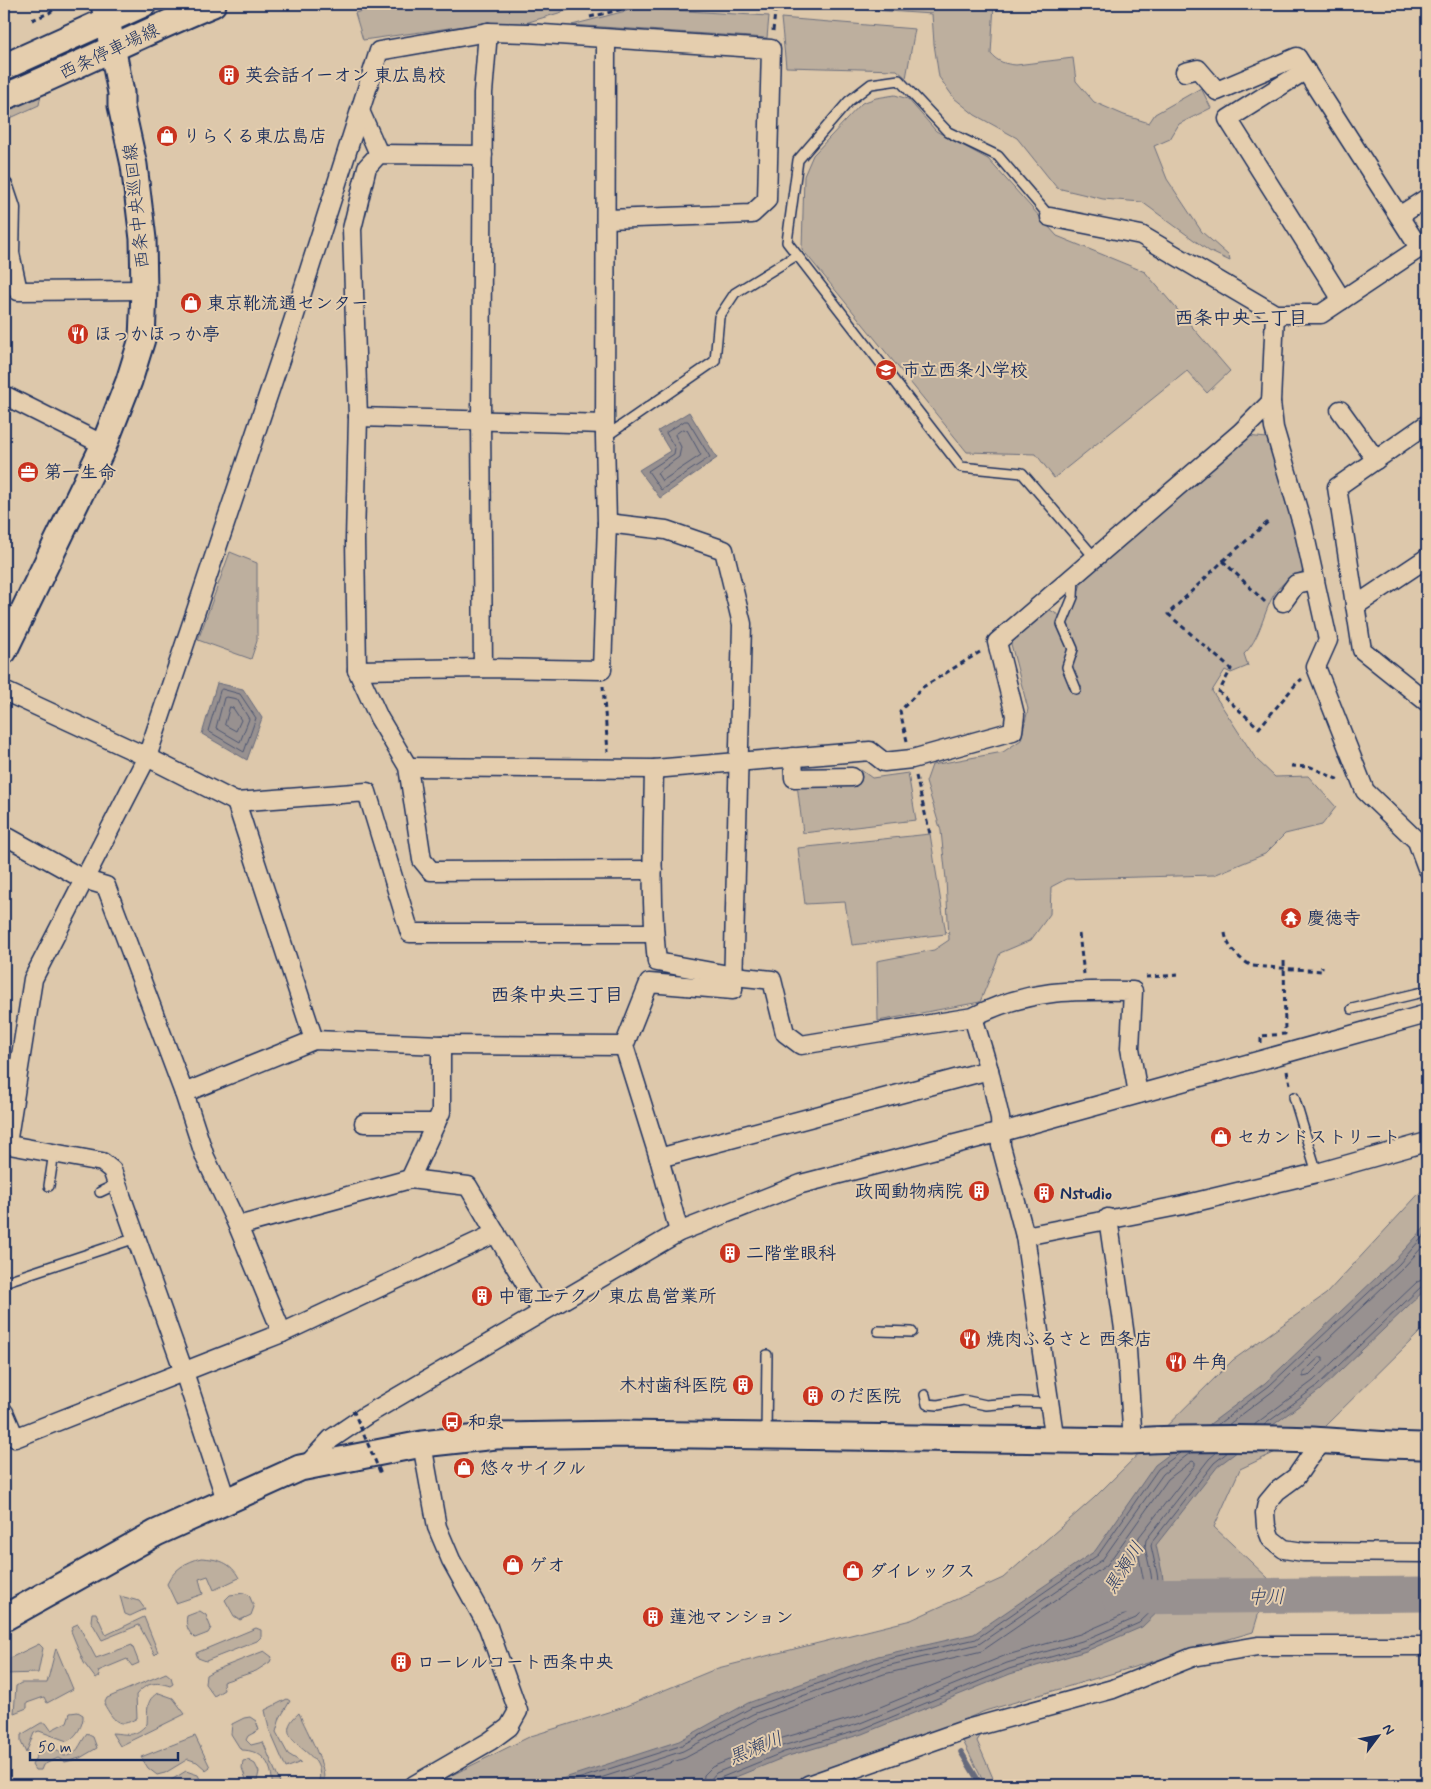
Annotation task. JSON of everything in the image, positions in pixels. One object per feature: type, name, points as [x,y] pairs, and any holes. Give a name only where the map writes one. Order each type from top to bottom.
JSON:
[{"type":"street","name":"西条停車場線","points":[[4,67],[106,12],[143,4]]},
{"type":"street","name":"西条停車場線","points":[[4,98],[213,4]]},
{"type":"street","name":"西条中央巡回線","points":[[4,651],[104,445],[129,380],[142,339],[144,290],[143,239],[134,165],[121,106],[121,92],[106,12]]},
{"type":"street","points":[[483,668],[481,420],[483,93],[488,32]]},
{"type":"street","points":[[226,1500],[184,1372],[112,1170],[102,1162],[5,1144],[33,979],[147,757],[290,331],[379,51],[488,32],[771,49],[767,200],[752,214],[606,219]]},
{"type":"street","points":[[357,670],[483,668],[602,670],[607,523],[605,431],[606,39]]},
{"type":"street","points":[[1050,217],[1141,235],[1275,314],[1321,314],[1423,246],[1356,157],[1297,57],[1217,91],[1198,69],[1185,72]]},
{"type":"street","points":[[1306,70],[1228,119],[1261,167],[1342,300]]},
{"type":"street","points":[[360,111],[379,154]]},
{"type":"street","points":[[483,155],[379,154],[367,167],[352,229],[358,417],[355,540],[357,670],[379,718],[408,767],[422,860],[431,871],[653,870]]},
{"type":"street","points":[[4,188],[8,210],[10,253],[18,291],[144,290]]},
{"type":"street","points":[[1399,216],[1427,198]]},
{"type":"street","points":[[1275,314],[1272,402],[1274,428],[1303,527],[1328,640],[1316,667],[1365,791],[1417,841],[1427,868]]},
{"type":"street","points":[[4,395],[104,445]]},
{"type":"street","points":[[408,767],[654,769],[870,751],[884,762],[912,759],[1013,731],[1015,715],[997,642],[1241,432],[1272,402]]},
{"type":"street","points":[[1340,410],[1376,460]]},
{"type":"street","points":[[358,417],[481,420],[605,431]]},
{"type":"street","points":[[1427,424],[1338,487],[1362,650],[1427,702]]},
{"type":"street","points":[[607,523],[666,530],[724,550],[742,624],[733,990],[648,983],[624,1046],[680,1232]]},
{"type":"street","points":[[1356,606],[1427,558]]},
{"type":"street","points":[[1276,604],[1296,584],[1316,580]]},
{"type":"street","points":[[4,691],[147,757],[236,802],[366,792],[410,933],[654,933]]},
{"type":"street","points":[[793,758],[794,778],[852,777]]},
{"type":"street","points":[[654,769],[653,870],[654,933],[657,962],[734,976],[772,980],[785,1034],[801,1045],[973,1017],[996,1005],[1044,993],[1085,990],[1133,991],[1130,1048],[1138,1094]]},
{"type":"street","points":[[236,802],[314,1040]]},
{"type":"street","points":[[4,835],[83,879],[106,886],[184,1093],[205,1157],[238,1226],[282,1333]]},
{"type":"street","points":[[306,1466],[331,1439],[365,1416],[680,1232],[801,1184],[1283,1055],[1427,1014]]},
{"type":"street","points":[[973,1017],[989,1070],[1001,1131],[1001,1146],[1025,1236],[1053,1428],[1053,1439]]},
{"type":"street","points":[[184,1093],[314,1040],[441,1045],[624,1046]]},
{"type":"street","points":[[410,1179],[441,1112],[441,1045]]},
{"type":"street","points":[[659,1158],[989,1070]]},
{"type":"street","points":[[364,1123],[436,1123]]},
{"type":"street","points":[[1025,1236],[1183,1204],[1317,1173],[1427,1142]]},
{"type":"street","points":[[238,1226],[410,1179],[468,1186],[542,1312]]},
{"type":"street","points":[[1108,1218],[1127,1350],[1132,1428],[1131,1441]]},
{"type":"street","points":[[4,1412],[15,1438],[282,1333],[496,1233]]},
{"type":"street","points":[[4,1618],[156,1533],[226,1500],[306,1466],[422,1444],[496,1436],[620,1434],[1131,1441],[1168,1439],[1318,1441],[1427,1446]]},
{"type":"street","points":[[1318,1441],[1296,1477],[1277,1491],[1268,1503],[1265,1514],[1266,1526],[1271,1539],[1284,1550],[1304,1552],[1427,1553]]},
{"type":"street","points":[[414,1785],[490,1742],[509,1727],[518,1711],[488,1627],[451,1560],[437,1527],[422,1444]]},
{"type":"street","points":[[808,1785],[966,1729],[1114,1689],[1193,1657],[1258,1646],[1427,1646]]},
{"type":"lane","points":[[1050,217],[998,156],[948,132],[899,80],[871,84],[849,101],[798,160],[787,242],[961,466],[1022,473],[1095,558]]},
{"type":"lane","points":[[605,431],[715,361],[718,317],[734,293],[797,255]]},
{"type":"lane","points":[[1074,576],[1073,597],[1062,624],[1073,649],[1068,667],[1076,689]]},
{"type":"lane","points":[[1352,1010],[1427,991]]},
{"type":"lane","points":[[1294,1097],[1317,1173]]},
{"type":"lane","points":[[49,1186],[54,1152]]},
{"type":"lane","points":[[100,1192],[117,1184]]},
{"type":"lane","points":[[4,1282],[136,1238]]},
{"type":"lane","points":[[878,1331],[912,1332]]},
{"type":"lane","points":[[766,1435],[767,1355]]},
{"type":"lane","points":[[925,1395],[927,1404],[938,1405],[963,1400],[986,1405],[1021,1402],[1048,1403]]},
{"type":"path","points":[[32,20],[49,13],[62,4]]},
{"type":"path","points":[[1269,521],[1223,561],[1168,614],[1231,669],[1219,692],[1259,728],[1296,684]]},
{"type":"path","points":[[1223,561],[1276,604]]},
{"type":"path","points":[[930,834],[900,711],[923,687],[997,642]]},
{"type":"path","points":[[602,670],[609,768]]},
{"type":"path","points":[[1291,766],[1311,767],[1365,791]]},
{"type":"path","points":[[1225,933],[1227,943],[1245,962],[1252,966],[1322,972],[1322,966]]},
{"type":"path","points":[[1079,934],[1084,976]]},
{"type":"path","points":[[1284,957],[1285,1034]]},
{"type":"path","points":[[1142,978],[1180,975]]},
{"type":"path","points":[[1283,1055],[1294,1097]]},
{"type":"path","points":[[353,1410],[381,1474]]},
{"type":"shaded area","points":[[385,4],[603,4],[572,9],[522,24],[471,25],[363,40],[355,13]]},
{"type":"shaded area","points":[[784,4],[994,4],[991,54],[996,59],[1016,65],[1073,58],[1076,81],[1094,102],[1149,123],[1155,114],[1201,88],[1211,108],[1179,124],[1170,139],[1154,146],[1167,179],[1202,232],[1229,256],[1230,261],[1209,251],[1142,202],[1103,199],[1057,188],[1017,138],[975,115],[954,98],[939,77],[932,14]]},
{"type":"shaded area","points":[[637,8],[769,16],[767,38],[572,25]]},
{"type":"shaded area","points":[[781,18],[915,29],[906,78],[897,70],[786,67]]},
{"type":"shaded area","points":[[41,94],[39,105],[4,121],[4,111]]},
{"type":"shaded area","points":[[895,95],[908,99],[936,131],[988,159],[1057,236],[1145,272],[1230,371],[1207,393],[1187,371],[1054,478],[1036,454],[967,452],[802,249],[804,176],[813,155],[862,103],[876,98]]},
{"type":"shaded area","points":[[1247,436],[1267,438],[1289,499],[1306,570],[1285,582],[1272,598],[1256,637],[1244,654],[1248,666],[1231,673],[1225,670],[1212,691],[1256,759],[1275,777],[1308,776],[1336,807],[1322,825],[1285,834],[1265,854],[1214,875],[1066,879],[1051,887],[1050,914],[1031,940],[1000,953],[980,1002],[878,1021],[877,961],[934,950],[949,940],[941,831],[926,782],[932,765],[1003,752],[1021,740],[1028,709],[1011,644],[1045,607],[1065,619],[1076,599],[1082,581]]},
{"type":"shaded area","points":[[230,552],[257,563],[257,641],[251,659],[198,640]]},
{"type":"shaded area","points":[[861,770],[872,778],[908,773],[916,820],[803,833],[797,784]]},
{"type":"shaded area","points":[[930,834],[946,934],[852,945],[845,902],[805,904],[798,848]]},
{"type":"shaded area","points":[[1427,1185],[1427,1325],[1320,1431],[1240,1469],[1214,1527],[1269,1579],[1253,1632],[985,1711],[807,1785],[432,1785],[531,1736],[621,1708],[718,1668],[911,1620],[1003,1578],[1094,1498],[1233,1360],[1326,1294]]},
{"type":"shaded area","points":[[201,1558],[223,1562],[232,1568],[239,1578],[214,1590],[208,1576],[199,1579],[203,1594],[176,1603],[167,1584],[173,1574],[181,1567]]},
{"type":"shaded area","points":[[244,1593],[249,1595],[254,1607],[251,1615],[240,1620],[234,1616],[225,1600],[230,1595]]},
{"type":"shaded area","points":[[120,1596],[139,1601],[145,1609],[130,1616],[125,1614]]},
{"type":"shaded area","points":[[200,1611],[206,1615],[211,1628],[208,1633],[195,1638],[188,1628],[187,1616]]},
{"type":"shaded area","points":[[92,1613],[96,1613],[106,1635],[144,1617],[158,1652],[155,1655],[139,1625],[102,1640],[91,1621]]},
{"type":"shaded area","points":[[78,1624],[96,1658],[132,1645],[139,1663],[132,1666],[127,1659],[98,1671],[100,1676],[96,1679],[84,1663],[71,1631],[73,1626]]},
{"type":"shaded area","points":[[256,1628],[261,1630],[261,1637],[257,1641],[206,1661],[198,1658],[196,1653]]},
{"type":"shaded area","points":[[39,1644],[43,1648],[38,1673],[5,1674],[4,1695],[4,1664],[8,1659]]},
{"type":"shaded area","points":[[56,1648],[73,1689],[47,1703],[44,1697],[27,1703],[27,1708],[14,1713],[16,1686],[21,1683],[47,1683]]},
{"type":"shaded area","points":[[264,1651],[272,1657],[270,1662],[256,1671],[223,1682],[224,1690],[214,1696],[205,1684],[206,1675],[213,1671]]},
{"type":"shaded area","points":[[166,1673],[171,1677],[173,1684],[170,1686],[151,1684],[143,1688],[136,1695],[137,1718],[121,1723],[113,1718],[104,1704],[107,1698]]},
{"type":"shaded area","points":[[159,1693],[173,1698],[185,1714],[120,1746],[112,1733],[135,1733],[147,1724],[149,1702],[151,1698]]},
{"type":"shaded area","points":[[287,1699],[290,1701],[280,1718],[276,1732],[288,1754],[301,1762],[286,1768],[269,1729],[265,1710]]},
{"type":"shaded area","points":[[78,1712],[83,1715],[83,1719],[79,1730],[73,1737],[67,1741],[39,1731],[34,1733],[26,1753],[21,1742],[21,1735],[41,1723],[46,1723],[51,1730],[67,1722],[70,1713]]},
{"type":"shaded area","points":[[299,1713],[323,1769],[323,1785],[318,1785],[320,1774],[316,1762],[293,1740],[290,1734],[289,1728],[292,1721]]},
{"type":"shaded area","points":[[250,1717],[256,1721],[259,1730],[248,1736],[246,1740],[251,1745],[263,1742],[281,1785],[272,1785],[271,1771],[265,1760],[255,1753],[241,1750],[231,1734],[232,1724]]},
{"type":"shaded area","points":[[982,1733],[977,1741],[996,1785],[985,1785],[962,1739]]},
{"type":"shaded area","points":[[87,1734],[93,1737],[97,1748],[80,1758],[65,1762],[58,1758],[43,1765],[41,1770],[35,1770],[32,1765],[42,1745],[46,1744],[56,1749],[64,1756],[69,1755],[78,1749]]},
{"type":"shaded area","points":[[195,1736],[210,1767],[206,1770],[197,1762],[188,1759],[165,1773],[157,1775],[148,1768],[141,1757]]},
{"type":"shaded area","points":[[248,1760],[255,1764],[259,1772],[256,1785],[248,1785],[242,1768],[243,1761]]},
{"type":"shaded area","points":[[186,1771],[198,1775],[201,1781],[193,1785],[163,1785]]},
{"type":"water","points":[[689,412],[717,458],[660,498],[639,470],[670,451],[658,431]]},
{"type":"water","points":[[217,683],[243,689],[262,718],[247,760],[202,734]]},
{"type":"water","name":"黒瀬川","points":[[1427,1225],[1427,1288],[1320,1390],[1218,1466],[1156,1545],[1166,1604],[1142,1627],[1086,1651],[1010,1674],[862,1734],[785,1757],[716,1785],[543,1785],[679,1741],[748,1703],[878,1656],[974,1634],[1095,1551],[1155,1465],[1265,1383],[1395,1260]]},
{"type":"waterway","name":"中川","points":[[1119,1597],[1427,1594]]},
{"type":"waterway","points":[[961,1752],[981,1785]]},
{"type":"place","name":"英会話イーオン 東広島校","points":[[229,75]]},
{"type":"place","name":"りらくる東広島店","points":[[167,136]]},
{"type":"place","name":"東京靴流通センター","points":[[191,303]]},
{"type":"place","name":"ほっかほっか亭","points":[[78,334]]},
{"type":"place","name":"市立西条小学校","points":[[886,370]]},
{"type":"place","name":"第一生命","points":[[28,472]]},
{"type":"place","name":"慶徳寺","points":[[1291,918]]},
{"type":"place","name":"セカンドストリート","points":[[1221,1137]]},
{"type":"place","name":"政岡動物病院","points":[[979,1191]]},
{"type":"place","name":"Nstudio","points":[[1044,1193]]},
{"type":"place","name":"二階堂眼科","points":[[730,1253]]},
{"type":"place","name":"中電工テクノ 東広島営業所","points":[[482,1296]]},
{"type":"place","name":"焼肉ふるさと 西条店","points":[[970,1339]]},
{"type":"place","name":"牛角","points":[[1176,1362]]},
{"type":"place","name":"木村歯科医院","points":[[743,1385]]},
{"type":"place","name":"のだ医院","points":[[813,1396]]},
{"type":"place","name":"和泉","points":[[452,1422]]},
{"type":"place","name":"悠々サイクル","points":[[464,1468]]},
{"type":"place","name":"ゲオ","points":[[513,1565]]},
{"type":"place","name":"ダイレックス","points":[[853,1571]]},
{"type":"place","name":"蓮池マンション","points":[[653,1617]]},
{"type":"place","name":"ローレルコート西条中央","points":[[401,1662]]},
{"type":"district","name":"西条中央二丁目","points":[[1241,317]]},
{"type":"district","name":"西条中央三丁目","points":[[557,994]]}]
